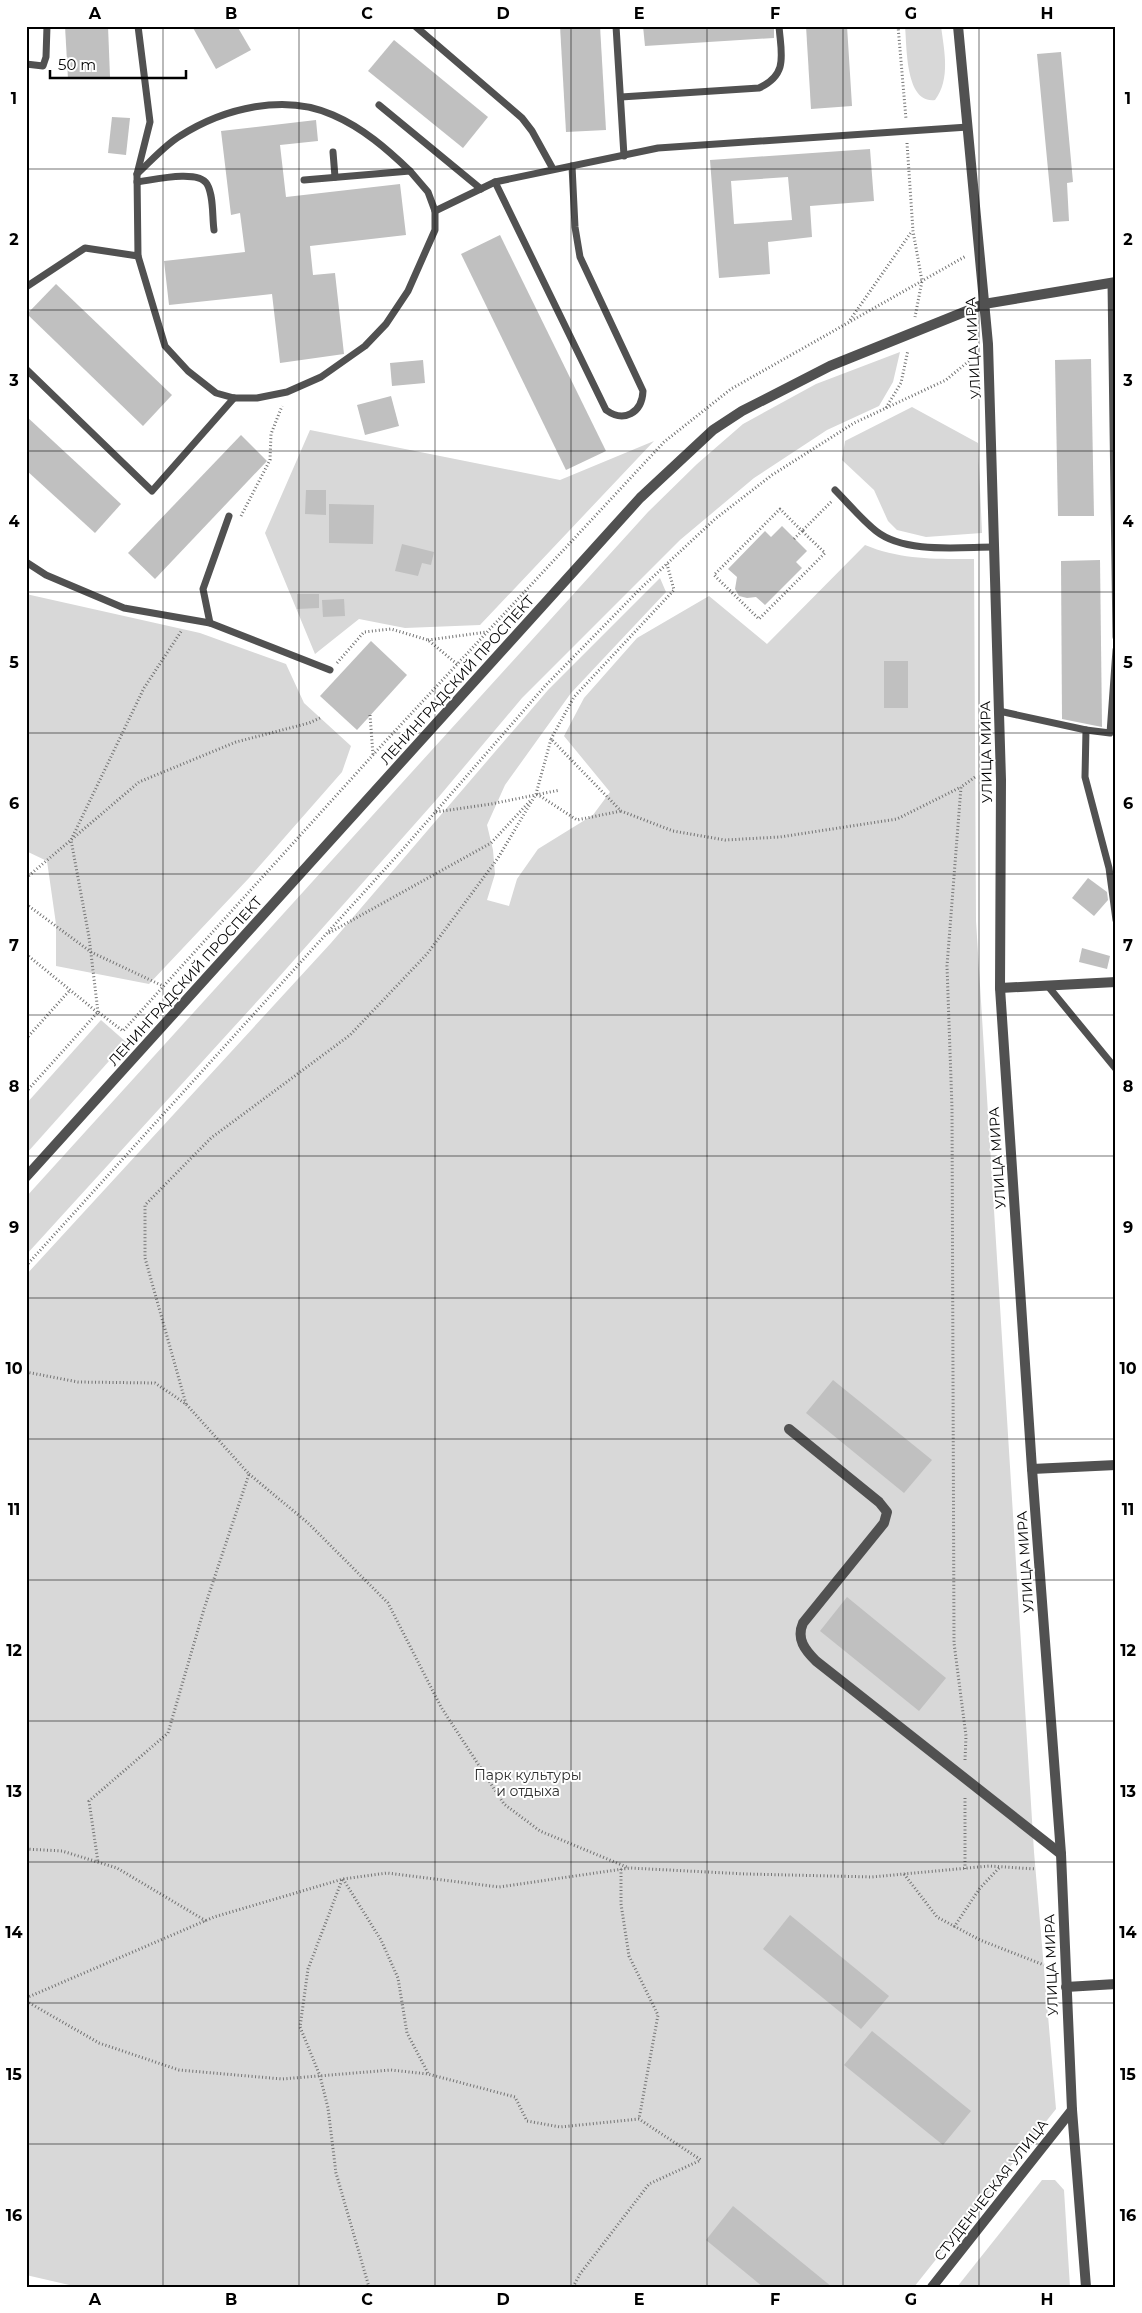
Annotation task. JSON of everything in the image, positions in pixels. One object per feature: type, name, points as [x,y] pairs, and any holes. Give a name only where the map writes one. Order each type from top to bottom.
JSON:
[{"type":"street","name":"УЛИЦА МИРА","points":[[958,26],[988,344],[999,711],[1000,988],[1032,1470],[1061,1854],[1072,2110],[1086,2287]]},
{"type":"street","name":"ЛЕНИНГРАДСКИЙ ПРОСПЕКТ","points":[[26,1177],[640,498],[713,430],[742,411],[830,366],[984,304],[1113,282]]},
{"type":"street","points":[[1000,988],[1116,981]]},
{"type":"street","points":[[789,1429],[879,1502],[887,1512],[884,1524],[803,1623],[800,1630],[802,1644],[816,1661],[1061,1854]]},
{"type":"street","points":[[1032,1470],[1116,1465]]},
{"type":"street","points":[[1066,1987],[1116,1984]]},
{"type":"street","name":"СТУДЕНЧЕСКАЯ УЛИЦА","points":[[932,2287],[1072,2110]]},
{"type":"lane","points":[[26,64],[43,66],[46,57],[47,26]]},
{"type":"lane","points":[[137,174],[179,136],[212,118],[250,107],[298,105],[333,114],[384,147],[410,171],[428,192],[435,211],[435,230],[408,291],[386,324],[365,346],[344,362],[321,377],[287,392],[256,398],[234,398],[216,393],[188,371],[165,346],[138,256],[137,174],[150,122],[138,26]]},
{"type":"lane","points":[[415,26],[522,118],[532,131],[553,169]]},
{"type":"lane","points":[[616,26],[624,156]]},
{"type":"lane","points":[[621,98],[759,88],[770,83],[779,72],[782,64],[779,26]]},
{"type":"lane","points":[[379,105],[481,189]]},
{"type":"lane","points":[[435,211],[495,182],[658,148],[968,127]]},
{"type":"lane","points":[[332,152],[335,177]]},
{"type":"lane","points":[[495,182],[606,410],[613,414],[625,416],[632,414],[640,407],[643,392],[580,257],[574,227],[572,166]]},
{"type":"lane","points":[[304,180],[410,171]]},
{"type":"lane","points":[[137,182],[191,176],[200,177],[207,183],[209,190],[214,230]]},
{"type":"lane","points":[[26,287],[85,248],[138,256]]},
{"type":"lane","points":[[1113,282],[1116,637]]},
{"type":"lane","points":[[26,369],[152,491],[234,398]]},
{"type":"lane","points":[[837,492],[877,532],[898,542],[927,547],[994,547]]},
{"type":"lane","points":[[210,623],[204,589],[229,516]]},
{"type":"lane","points":[[26,562],[46,575],[124,608],[210,623],[330,670]]},
{"type":"lane","points":[[999,711],[1113,734],[1116,650]]},
{"type":"lane","points":[[1086,730],[1085,777],[1109,868],[1116,920]]},
{"type":"lane","points":[[1047,985],[1116,1070]]},
{"type":"path","points":[[898,26],[912,231],[922,281]]},
{"type":"path","points":[[850,320],[912,231]]},
{"type":"path","points":[[26,1266],[436,812],[545,686],[667,564],[715,520],[772,475],[854,423],[946,380],[976,356]]},
{"type":"path","points":[[239,520],[270,460],[272,434],[287,392]]},
{"type":"path","points":[[794,539],[837,492]]},
{"type":"path","points":[[780,509],[802,531],[825,553],[759,619],[714,575],[780,509]]},
{"type":"path","points":[[186,1404],[145,1258],[145,1206],[211,1138],[350,1035],[427,954],[498,858],[536,794],[551,739],[574,697],[674,590],[667,564]]},
{"type":"path","points":[[26,954],[98,1012],[91,952],[71,840],[144,688],[189,619]]},
{"type":"path","points":[[330,670],[364,632],[391,629],[428,640],[457,664]]},
{"type":"path","points":[[428,640],[486,632]]},
{"type":"path","points":[[370,716],[373,755]]},
{"type":"path","points":[[26,878],[139,782],[236,742],[309,723],[320,718]]},
{"type":"path","points":[[551,739],[620,811],[673,830],[725,840],[780,837],[897,818],[961,787],[975,778]]},
{"type":"path","points":[[961,787],[947,966],[952,1108],[954,1643],[966,1736],[965,1868]]},
{"type":"path","points":[[436,812],[491,804],[560,790]]},
{"type":"path","points":[[536,794],[577,820],[620,811]]},
{"type":"path","points":[[325,936],[491,842],[536,794]]},
{"type":"path","points":[[26,904],[91,952],[162,986]]},
{"type":"path","points":[[26,1039],[70,990]]},
{"type":"path","points":[[26,1372],[78,1382],[155,1383],[186,1404],[249,1474],[308,1523],[388,1603],[441,1707],[504,1804],[540,1831],[630,1868]]},
{"type":"path","points":[[98,1862],[89,1800],[168,1734],[204,1609],[249,1474]]},
{"type":"path","points":[[26,1849],[62,1851],[117,1868],[206,1921]]},
{"type":"path","points":[[954,1927],[980,1888],[1000,1867]]},
{"type":"path","points":[[26,2000],[206,1921],[343,1879],[387,1873],[498,1887],[630,1868],[872,1877],[965,1868],[1036,1869]]},
{"type":"path","points":[[621,1869],[621,1904],[629,1956],[658,2016],[639,2119]]},
{"type":"path","points":[[904,1874],[937,1917],[980,1940],[1044,1965]]},
{"type":"path","points":[[343,1879],[381,1940],[398,1978],[407,2033],[428,2074]]},
{"type":"path","points":[[343,1879],[308,1969],[300,2027],[320,2076],[328,2108],[336,2173],[368,2287]]},
{"type":"path","points":[[26,2000],[99,2043],[179,2070],[282,2078],[391,2070],[428,2074],[515,2097],[527,2121],[560,2127],[639,2119],[701,2160],[649,2184],[580,2274],[573,2287]]},
{"type":"green space","points":[[905,26],[941,26],[945,54],[945,74],[940,92],[935,100],[925,99],[918,93],[913,84],[907,59]]},
{"type":"green space","points":[[900,352],[893,382],[879,406],[827,430],[754,478],[680,540],[522,698],[437,799],[263,995],[26,1255],[26,1197],[648,512],[697,464],[743,424],[816,384]]},
{"type":"green space","points":[[912,407],[978,443],[982,533],[926,537],[897,530],[888,521],[874,490],[842,460],[845,441]]},
{"type":"green space","points":[[310,430],[560,480],[654,441],[480,625],[405,628],[359,619],[315,654],[265,533]]},
{"type":"green space","name":"Парк культуры и отдыха","points":[[865,545],[892,554],[905,556],[932,559],[974,559],[976,921],[1034,1852],[1056,2109],[914,2287],[78,2287],[26,2275],[26,1275],[331,943],[548,690],[660,578],[666,592],[571,693],[505,785],[487,825],[493,850],[495,874],[487,900],[509,906],[517,879],[538,849],[593,815],[610,792],[564,736],[584,698],[637,638],[709,596],[767,644]]},
{"type":"green space","points":[[26,594],[200,633],[286,664],[304,703],[351,746],[342,772],[249,878],[149,984],[56,966],[56,924],[47,861],[26,851]]},
{"type":"green space","points":[[101,1020],[126,1042],[26,1154],[26,1104]]},
{"type":"green space","points":[[1042,2180],[1055,2180],[1064,2190],[1070,2287],[957,2287]]},
{"type":"building","points":[[65,26],[108,26],[110,77],[68,79]]},
{"type":"building","points":[[192,26],[237,26],[251,50],[216,69]]},
{"type":"building","points":[[560,26],[600,26],[606,130],[566,132]]},
{"type":"building","points":[[643,26],[774,26],[774,38],[645,46]]},
{"type":"building","points":[[806,26],[847,26],[852,106],[811,109]]},
{"type":"building","points":[[394,40],[488,117],[463,148],[368,71]]},
{"type":"building","points":[[1061,52],[1073,182],[1067,183],[1069,221],[1053,222],[1037,54]]},
{"type":"building","points":[[112,117],[130,118],[126,155],[108,153]]},
{"type":"building","points":[[316,120],[318,141],[280,145],[286,197],[400,184],[406,235],[310,246],[313,275],[335,273],[344,354],[280,363],[272,294],[169,305],[164,261],[245,252],[240,213],[231,215],[221,131]]},
{"type":"building","points":[[870,149],[874,201],[810,206],[812,237],[768,242],[770,274],[719,278],[710,160]],"holes":[[[788,177],[792,220],[734,224],[731,181]]]},
{"type":"building","points":[[500,235],[606,451],[566,470],[461,254]]},
{"type":"building","points":[[56,284],[172,395],[143,426],[27,314]]},
{"type":"building","points":[[1091,359],[1094,516],[1058,516],[1055,360]]},
{"type":"building","points":[[423,360],[425,383],[392,386],[390,363]]},
{"type":"building","points":[[391,396],[399,426],[365,435],[357,405]]},
{"type":"building","points":[[26,416],[121,504],[95,533],[26,470]]},
{"type":"building","points":[[241,435],[267,461],[155,579],[128,553]]},
{"type":"building","points":[[306,490],[326,490],[326,515],[305,514]]},
{"type":"building","points":[[329,504],[374,505],[373,544],[329,543]]},
{"type":"building","points":[[782,526],[807,551],[796,562],[802,568],[765,605],[756,597],[747,598],[739,596],[735,589],[737,577],[728,569],[765,531],[771,537]]},
{"type":"building","points":[[402,544],[434,552],[431,565],[422,563],[418,576],[395,571]]},
{"type":"building","points":[[1100,560],[1102,727],[1062,719],[1061,561]]},
{"type":"building","points":[[297,594],[319,594],[319,608],[297,609]]},
{"type":"building","points":[[344,599],[345,616],[323,617],[322,600]]},
{"type":"building","points":[[371,641],[407,675],[357,730],[320,696]]},
{"type":"building","points":[[884,661],[908,661],[908,708],[884,708]]},
{"type":"building","points":[[1088,878],[1107,892],[1108,900],[1094,916],[1072,898]]},
{"type":"building","points":[[1082,948],[1110,956],[1107,969],[1079,962]]},
{"type":"building","points":[[833,1380],[932,1460],[904,1493],[806,1413]]},
{"type":"building","points":[[847,1597],[946,1678],[919,1711],[820,1631]]},
{"type":"building","points":[[790,1915],[889,1996],[861,2029],[763,1949]]},
{"type":"building","points":[[872,2031],[971,2111],[943,2145],[844,2065]]},
{"type":"building","points":[[733,2206],[832,2287],[763,2287],[706,2240]]}]
